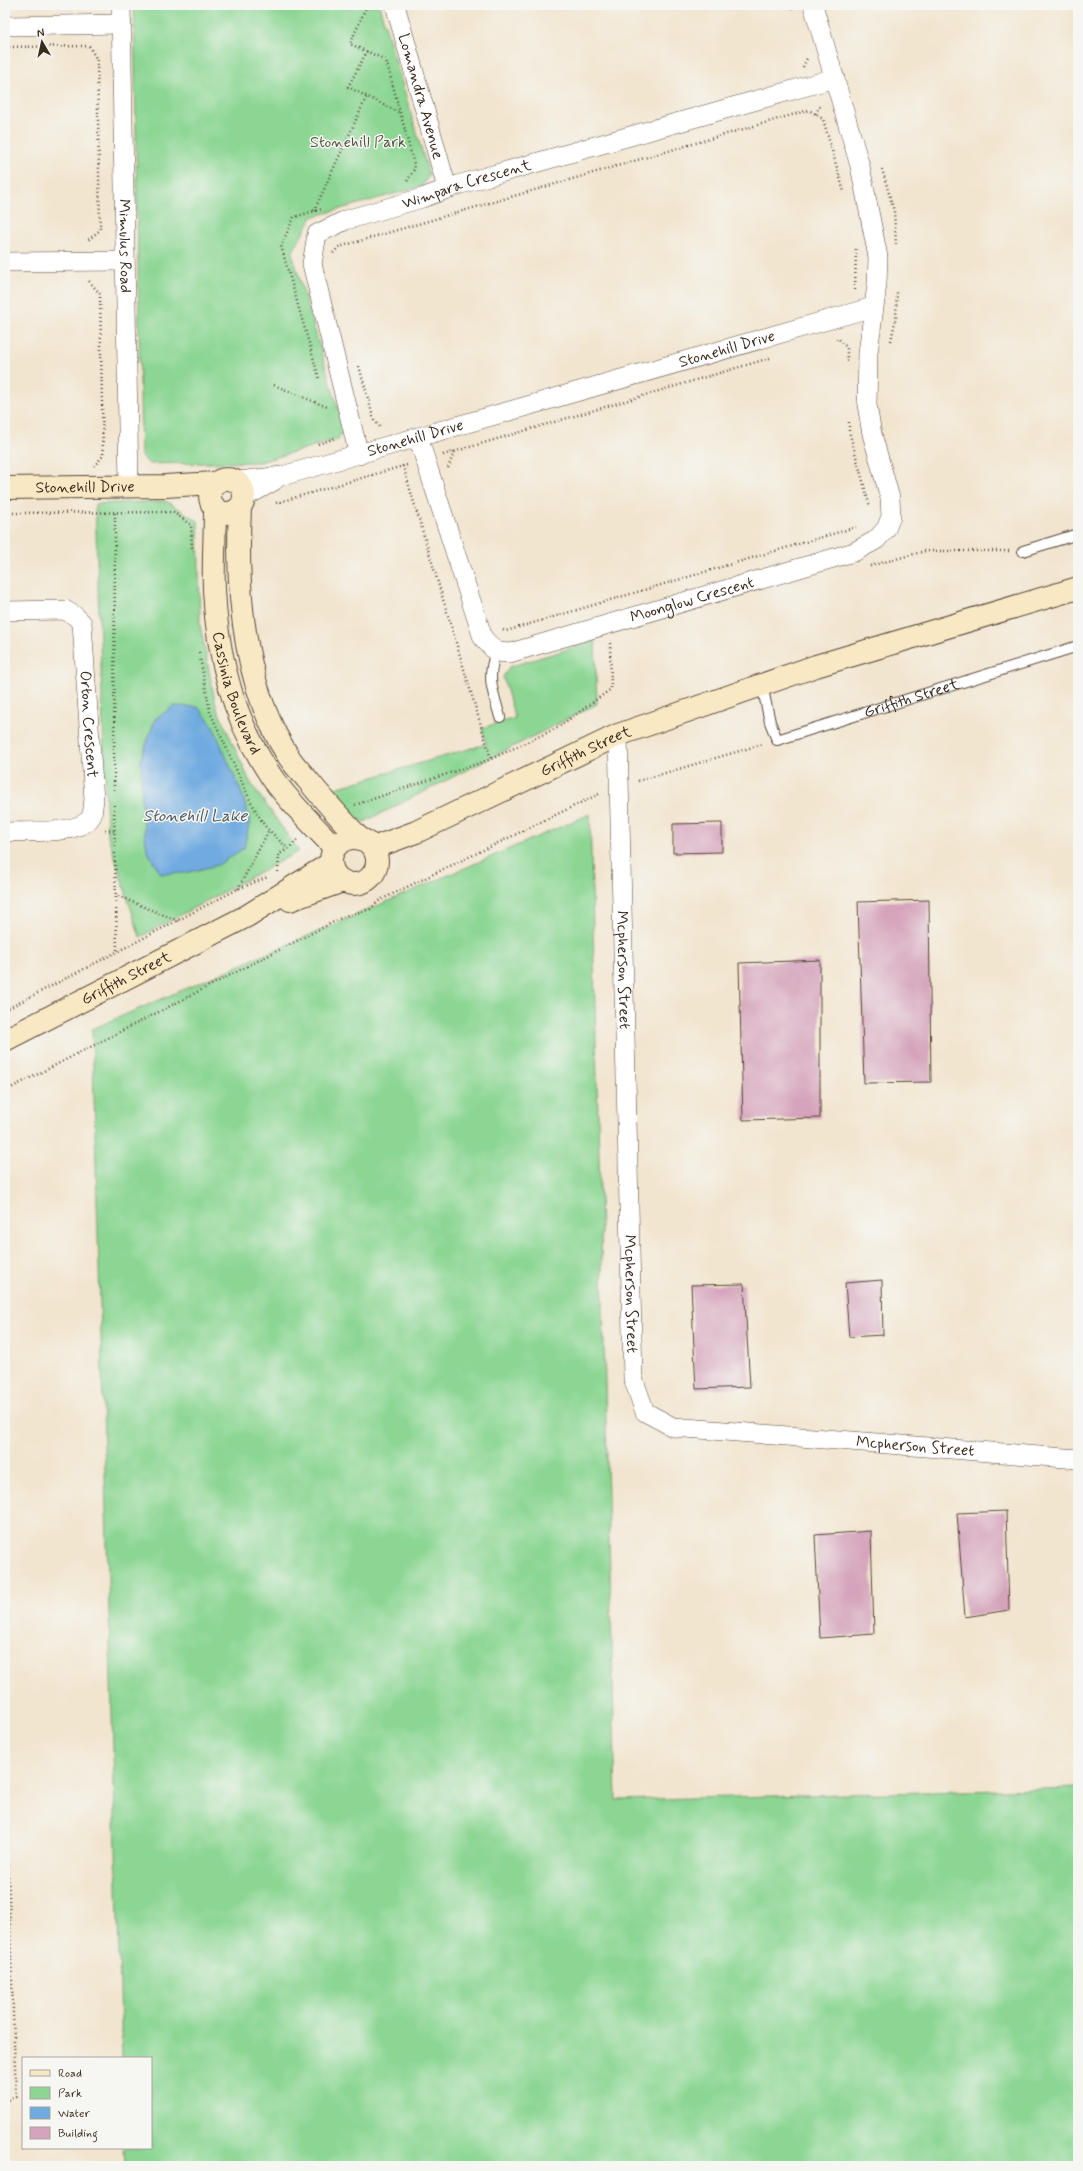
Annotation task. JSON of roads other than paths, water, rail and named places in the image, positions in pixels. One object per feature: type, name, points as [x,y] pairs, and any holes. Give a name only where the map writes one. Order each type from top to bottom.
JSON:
[{"type":"street","name":"Mimulus Road","points":[[121,5],[124,260],[129,487]]},
{"type":"street","name":"Lomandra Avenue","points":[[395,5],[447,188]]},
{"type":"street","points":[[813,5],[860,166],[878,257],[873,307]]},
{"type":"street","points":[[5,26],[122,24]]},
{"type":"street","name":"Wimpara Crescent","points":[[359,455],[312,264],[317,234],[346,220],[422,198],[447,188],[835,78]]},
{"type":"street","points":[[5,262],[124,260]]},
{"type":"street","name":"Stonehill Drive","points":[[5,488],[165,486],[214,498],[226,513],[241,496],[282,476],[873,307]]},
{"type":"street","name":"Moonglow Crescent","points":[[496,652],[510,653],[854,552],[876,540],[886,529],[891,517],[890,498],[877,454],[867,405],[868,353],[873,307]]},
{"type":"street","points":[[418,437],[483,638],[496,652]]},
{"type":"street","points":[[214,498],[226,478],[241,496]]},
{"type":"street","name":"Cassinia Boulevard","points":[[241,496],[238,537],[243,608],[250,665],[263,707],[287,755],[333,812],[370,849]]},
{"type":"street","name":"Cassinia Boulevard","points":[[214,498],[214,590],[219,645],[244,729],[271,776],[313,824],[336,864]]},
{"type":"street","name":"Griffith Street","points":[[5,1040],[248,916],[336,864],[346,840],[370,849],[416,832],[618,735],[816,666],[1078,588]]},
{"type":"street","name":"Orton Crescent","points":[[5,611],[65,610],[75,616],[82,623],[94,800],[92,816],[85,825],[64,830],[5,832]]},
{"type":"street","name":"Mcpherson Street","points":[[618,735],[633,1378],[645,1412],[673,1427],[1078,1459]]},
{"type":"street","points":[[336,864],[357,883],[366,880],[373,873],[370,849]]},
{"type":"lane","points":[[1023,551],[1078,534]]},
{"type":"lane","name":"Griffith Street","points":[[762,685],[770,722],[777,740],[1078,646]]},
{"type":"lane","points":[[496,652],[490,668],[490,681],[500,717]]},
{"type":"water","name":"Stonehill Lake","points":[[174,706],[198,707],[213,726],[242,794],[250,820],[244,848],[218,865],[185,873],[161,874],[147,851],[142,809],[141,759],[155,719]]},
{"type":"park label","name":"Stonehill Park","points":[[358,142]]}]
